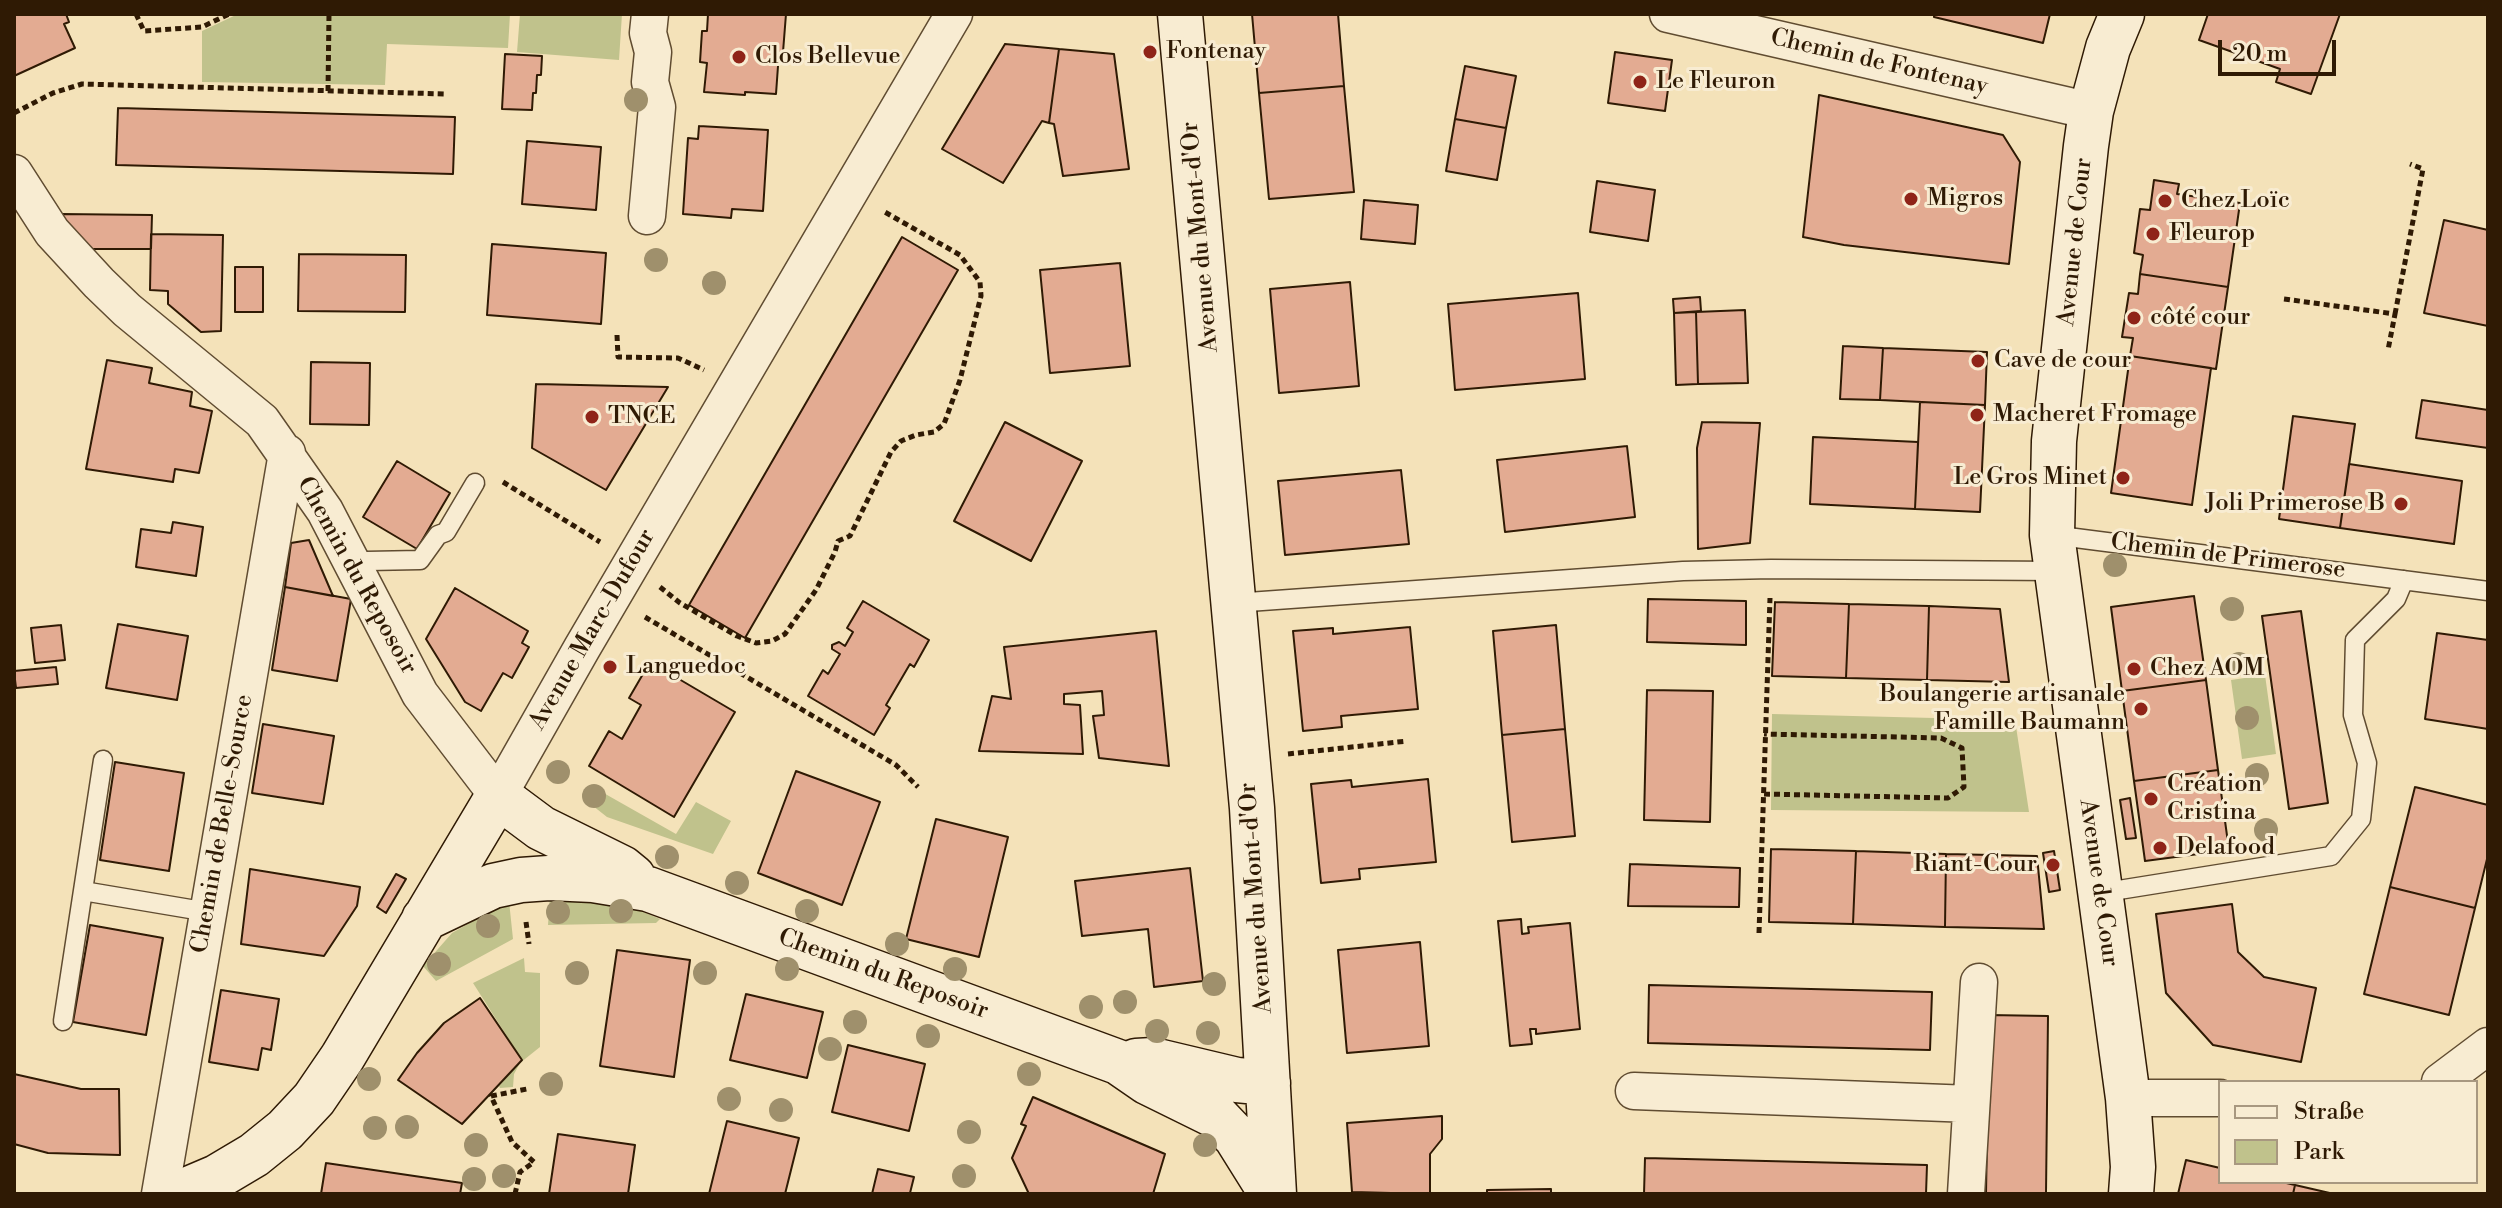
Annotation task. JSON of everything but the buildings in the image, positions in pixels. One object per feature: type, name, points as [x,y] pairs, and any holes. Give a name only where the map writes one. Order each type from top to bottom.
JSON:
[{"type":"street","points":[[647,216],[657,107],[650,82],[653,52],[648,33],[650,14]]},
{"type":"street","name":"Avenue Marc-Dufour","points":[[177,1194],[217,1177],[254,1155],[285,1130],[314,1099],[342,1058],[954,14]]},
{"type":"street","name":"Avenue du Mont-d'Or","points":[[1180,14],[1247,757],[1273,1194]]},
{"type":"street","name":"Avenue de Cour","points":[[2122,14],[2108,48],[2091,111],[2054,441],[2054,553],[2128,1098],[2133,1167],[2131,1194]]},
{"type":"street","name":"Chemin de Fontenay","points":[[1690,17],[2091,111]]},
{"type":"street","name":"Chemin du Reposoir","points":[[14,173],[52,232],[99,283],[127,310],[262,421],[287,453],[325,511],[420,694],[498,796],[541,828],[622,868],[648,889]]},
{"type":"street","name":"Chemin de Belle-Source","points":[[160,1194],[287,453]]},
{"type":"street","name":"Chemin du Reposoir","points":[[424,919],[493,886],[521,880],[593,880],[648,889],[1118,1062],[1147,1082],[1216,1116],[1236,1137],[1273,1194]]},
{"type":"street","points":[[1966,1194],[1979,982]]},
{"type":"street","points":[[2443,1080],[2488,1046]]},
{"type":"street","name":"Chemin du Reposoir","points":[[1118,1062],[1153,1060],[1237,1080],[1268,1083]]},
{"type":"street","points":[[1634,1091],[1971,1104]]},
{"type":"street","points":[[2128,1098],[2218,1098]]},
{"type":"lane","points":[[354,567],[367,561],[420,560],[438,535],[446,532],[475,483]]},
{"type":"lane","points":[[1234,603],[1638,575],[2054,553]]},
{"type":"lane","name":"Chemin de Primerose","points":[[2054,553],[2404,580],[2488,591]]},
{"type":"lane","points":[[2100,893],[2331,856],[2361,819],[2367,763],[2353,715],[2355,640],[2396,599],[2404,580]]},
{"type":"lane","points":[[63,1021],[103,760]]},
{"type":"lane","points":[[83,891],[208,912]]},
{"type":"path","points":[[136,14],[144,31],[202,27],[227,14]]},
{"type":"path","points":[[328,91],[329,14]]},
{"type":"path","points":[[14,113],[53,93],[82,84],[447,94]]},
{"type":"path","points":[[2388,350],[2423,169],[2410,164]]},
{"type":"path","points":[[660,587],[680,603],[737,636],[756,643],[772,641],[785,634],[816,590],[838,541],[850,536],[891,452],[901,441],[934,432],[944,424],[960,380],[981,296],[980,282],[960,255],[883,211]]},
{"type":"path","points":[[2284,299],[2395,314]]},
{"type":"path","points":[[617,335],[618,357],[678,358],[705,370]]},
{"type":"path","points":[[563,518],[593,537]]},
{"type":"path","points":[[1759,933],[1771,569]]},
{"type":"path","points":[[643,616],[896,765],[918,787]]},
{"type":"path","points":[[1764,734],[1941,738],[1962,748],[1964,787],[1948,798],[1764,794]]},
{"type":"path","points":[[1247,757],[1407,741]]},
{"type":"path","points":[[515,1194],[520,1172],[534,1162],[512,1142],[491,1096],[527,1089]]},
{"type":"green space","points":[[238,14],[510,14],[508,48],[387,44],[385,85],[202,82],[202,31]]},
{"type":"green space","points":[[520,14],[622,14],[619,60],[517,52]]},
{"type":"green space","points":[[2265,675],[2276,754],[2242,759],[2231,680]]},
{"type":"green space","points":[[1772,714],[2015,720],[2029,812],[1771,810]]},
{"type":"green space","points":[[593,787],[676,834],[696,802],[731,821],[713,854],[607,817],[588,802]]},
{"type":"green space","points":[[550,895],[636,909],[660,919],[656,923],[548,925]]},
{"type":"green space","points":[[509,901],[513,939],[436,981],[423,966],[452,933]]},
{"type":"green space","points":[[524,958],[525,972],[540,973],[540,1047],[520,1063],[514,1074],[513,1087],[500,1088],[522,1060],[473,983]]},
{"type":"place","name":"Fontenay","points":[[1150,52]]},
{"type":"place","name":"Clos Bellevue","points":[[739,57]]},
{"type":"place","name":"Le Fleuron","points":[[1640,82]]},
{"type":"place","name":"Migros","points":[[1911,199]]},
{"type":"place","name":"Chez Loïc","points":[[2165,201]]},
{"type":"place","name":"Fleurop","points":[[2153,234]]},
{"type":"place","name":"côté cour","points":[[2134,318]]},
{"type":"place","name":"Cave de cour","points":[[1978,361]]},
{"type":"place","name":"Macheret Fromage","points":[[1977,415]]},
{"type":"place","name":"TNCE","points":[[592,417]]},
{"type":"place","name":"Le Gros Minet","points":[[2123,478]]},
{"type":"place","name":"Joli Primerose B","points":[[2401,504]]},
{"type":"place","name":"Languedoc","points":[[610,667]]},
{"type":"place","name":"Chez AOM","points":[[2134,669]]},
{"type":"place","name":"Boulangerie artisanale Famille Baumann","points":[[2141,709]]},
{"type":"place","name":"Création Cristina","points":[[2151,799]]},
{"type":"place","name":"Delafood","points":[[2160,848]]},
{"type":"place","name":"Riant-Cour","points":[[2053,865]]}]
